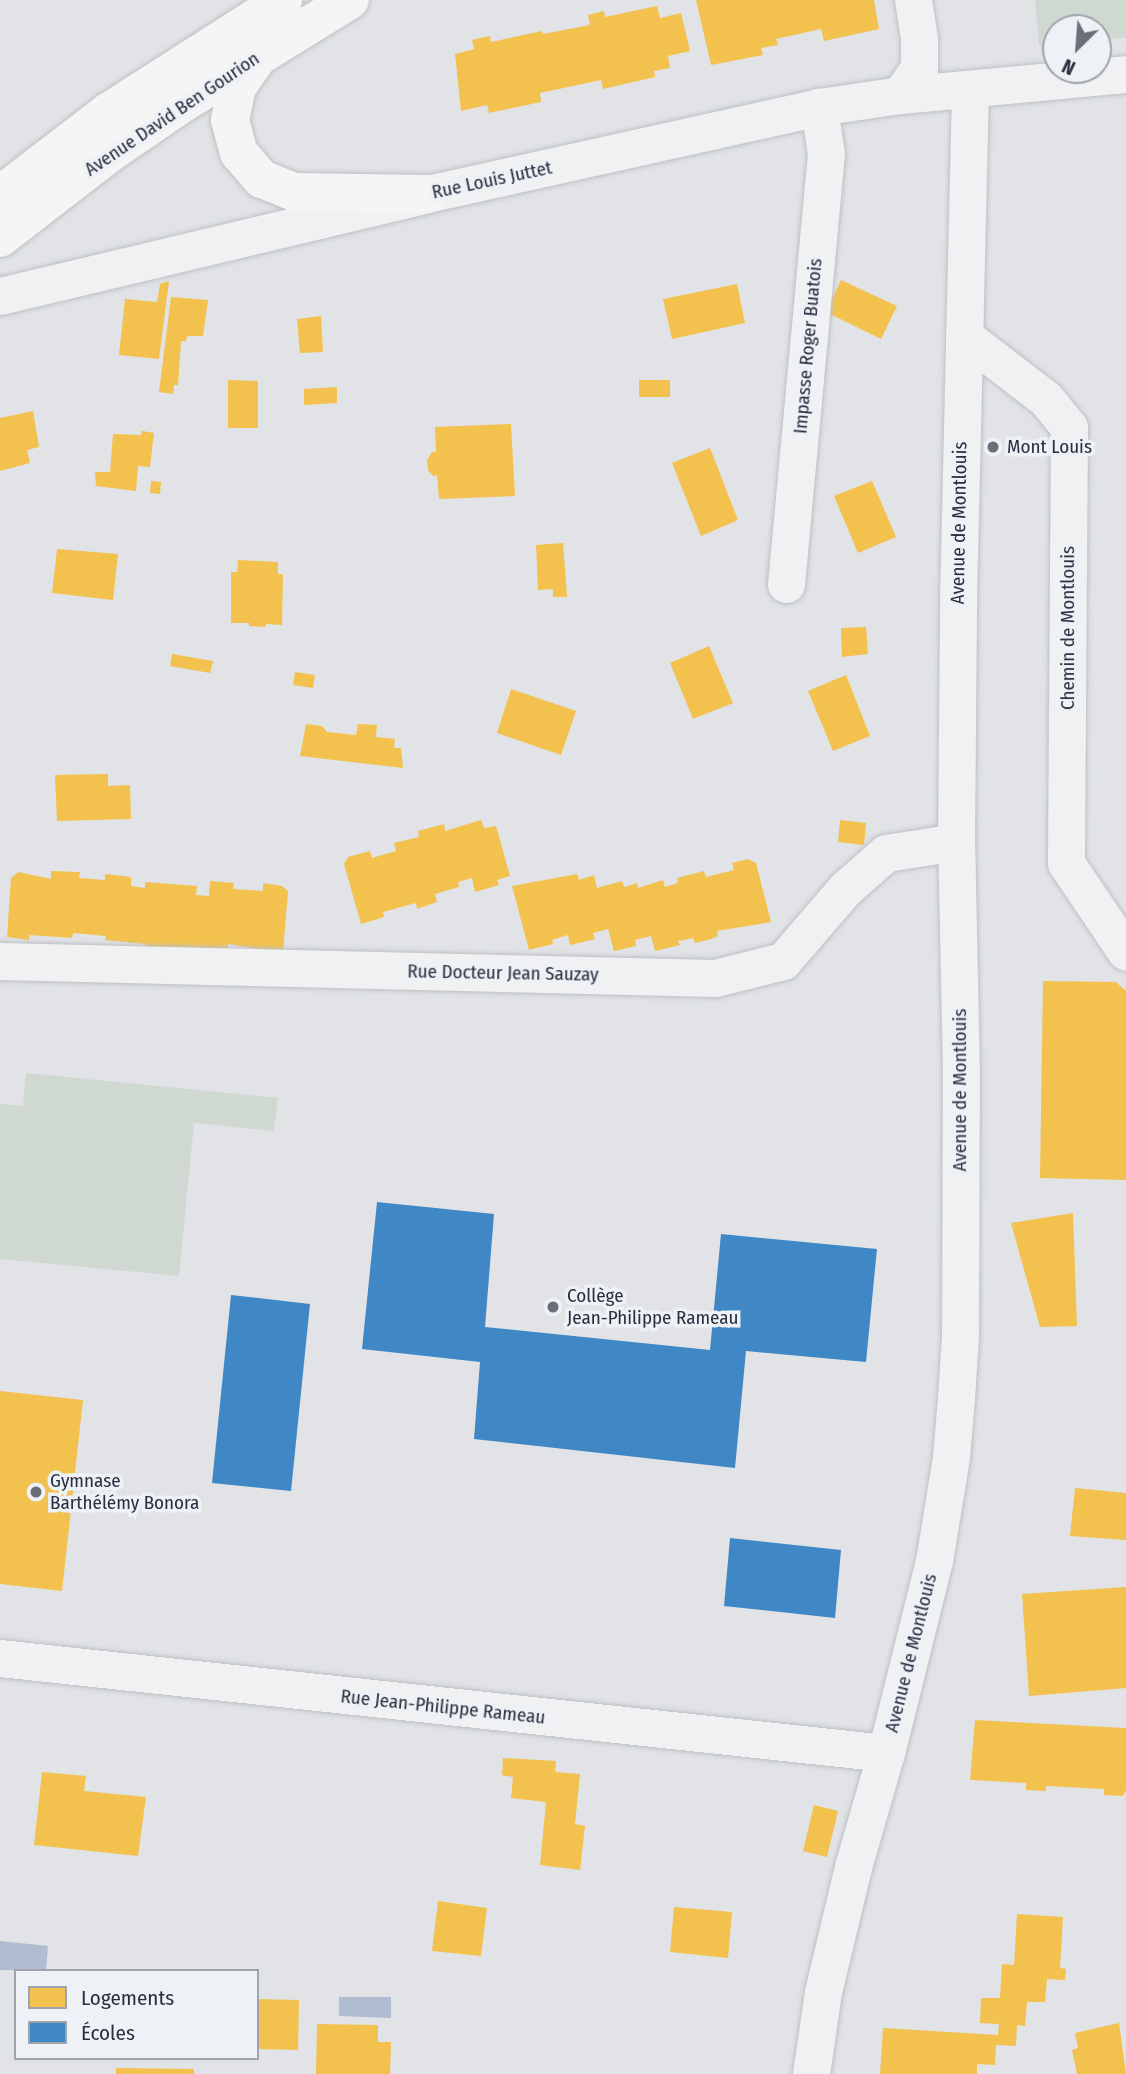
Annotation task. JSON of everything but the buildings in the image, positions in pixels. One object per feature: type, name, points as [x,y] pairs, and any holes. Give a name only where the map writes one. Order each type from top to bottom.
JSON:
[{"type":"main road","name":"Avenue David Ben Gourion","points":[[0,195],[108,112],[283,0]]},
{"type":"main road","name":"Avenue David Ben Gourion","points":[[0,237],[110,153],[261,52],[350,0]]},
{"type":"main road","points":[[261,52],[237,87],[230,120],[239,153],[262,179],[295,192],[426,194]]},
{"type":"street","points":[[900,95],[919,68],[919,38],[912,0]]},
{"type":"street","name":"Rue Louis Juttet","points":[[6,292],[426,194],[819,107],[900,95],[1126,74]]},
{"type":"street","name":"Avenue de Montlouis","points":[[811,2074],[823,1992],[853,1867],[886,1753],[934,1561],[951,1457],[956,1398],[960,1336],[961,1073],[956,842],[970,90]]},
{"type":"street","name":"Impasse Roger Buatois","points":[[786,584],[826,154],[819,107]]},
{"type":"street","name":"Chemin de Montlouis","points":[[964,335],[1046,399],[1069,427],[1066,863],[1126,952]]},
{"type":"street","name":"Rue Docteur Jean Sauzay","points":[[0,961],[715,978],[783,961],[845,889],[886,853],[956,842]]},
{"type":"street","name":"Rue Jean-Philippe Rameau","points":[[0,1658],[886,1753]]},
{"type":"shaded area","points":[[1035,0],[1126,0],[1126,38],[1112,39],[1112,14],[1042,14],[1042,45],[1039,45]]},
{"type":"shaded area","points":[[26,1073],[278,1098],[274,1131],[194,1123],[179,1276],[0,1259],[0,1104],[23,1106]]},
{"type":"water","points":[[0,1941],[48,1946],[46,1969],[0,1970]]},
{"type":"water","points":[[339,1997],[391,1997],[391,2018],[339,2016]]},
{"type":"place","name":"Mont Louis","points":[[993,447]]},
{"type":"place","name":"Collège Jean-Philippe Rameau","points":[[553,1307]]},
{"type":"place","name":"Gymnase Barthélémy Bonora","points":[[36,1492]]}]
